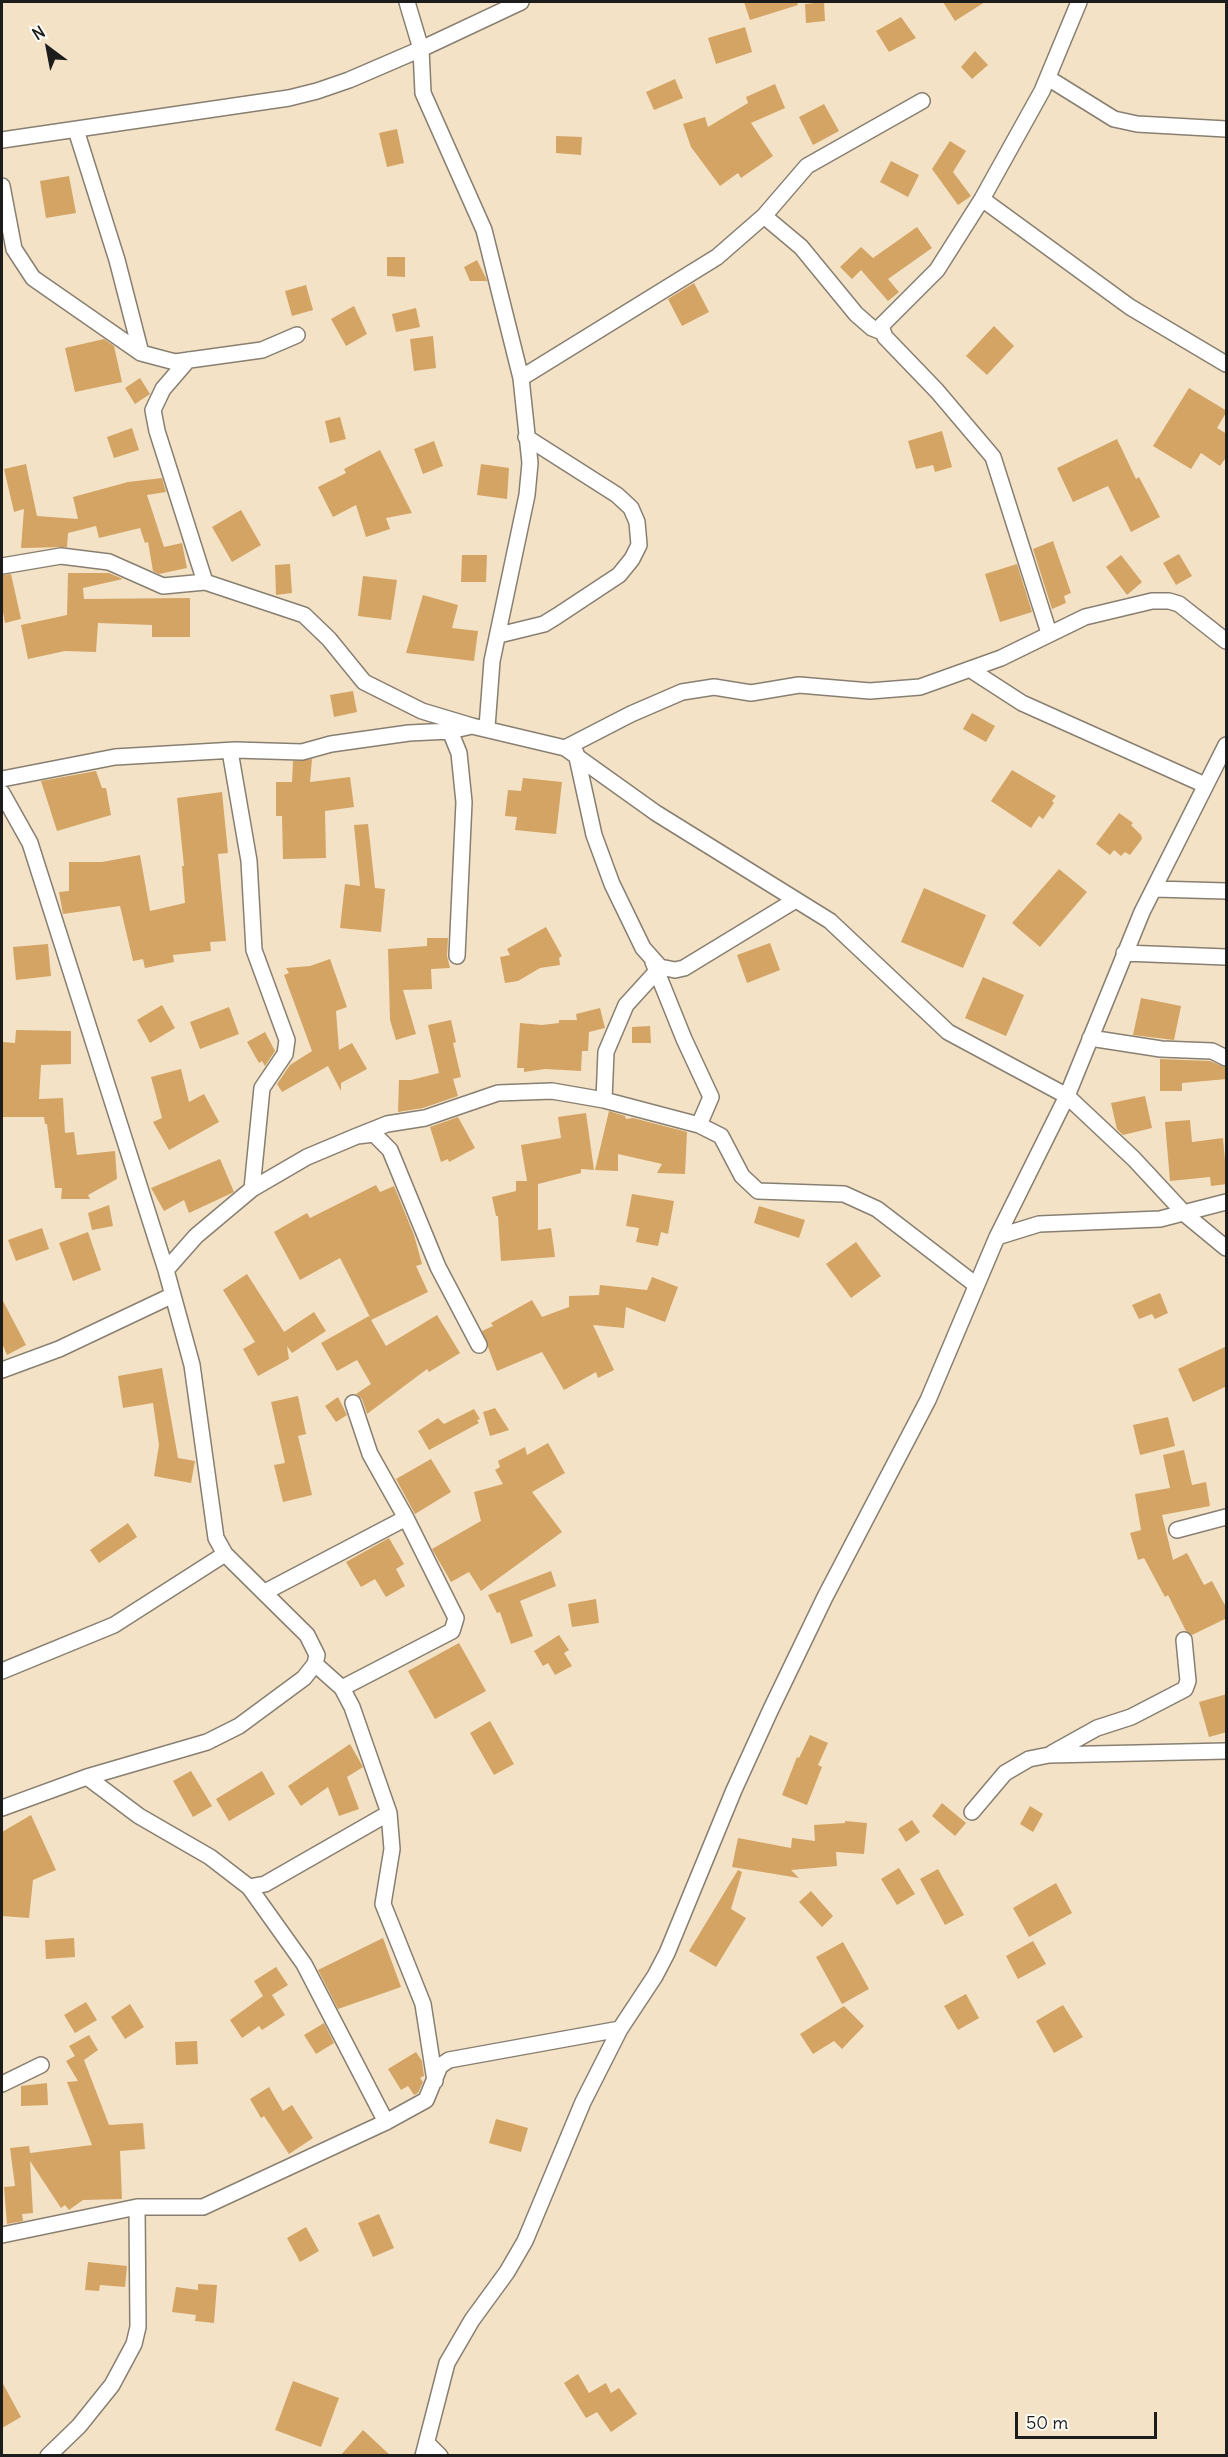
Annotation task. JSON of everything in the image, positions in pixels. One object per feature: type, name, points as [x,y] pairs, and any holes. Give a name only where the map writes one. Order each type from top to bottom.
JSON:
[{"type":"street","points":[[407,2],[421,49],[423,93],[484,230],[521,378],[530,463],[527,495],[479,726]]},
{"type":"street","points":[[2,140],[289,98],[349,80],[521,2]]},
{"type":"street","points":[[882,333],[883,323],[937,270],[982,199],[1048,78],[1079,2]]},
{"type":"street","points":[[1048,78],[1114,119],[1137,124],[1227,129]]},
{"type":"street","points":[[521,378],[717,257],[764,216],[807,166],[922,101]]},
{"type":"street","points":[[76,130],[117,260],[141,353]]},
{"type":"street","points":[[2,186],[14,249],[33,278],[141,353],[175,362],[262,350],[297,335]]},
{"type":"street","points":[[982,199],[1122,302],[1227,363]]},
{"type":"street","points":[[764,216],[801,247],[856,314],[872,328],[882,333],[986,445],[993,457],[1049,633]]},
{"type":"street","points":[[188,360],[163,389],[153,411],[157,431],[205,582]]},
{"type":"street","points":[[499,635],[544,624],[557,616],[619,575],[632,560],[639,545],[638,522],[632,508],[617,495],[526,437]]},
{"type":"street","points":[[2,566],[61,556],[109,562],[163,586],[205,582],[304,615],[329,639],[364,682],[422,711],[571,751],[656,813],[794,901],[830,921],[948,1032],[1067,1096],[1134,1159],[1186,1215],[1227,1248]]},
{"type":"street","points":[[571,751],[631,714],[682,692],[714,687],[765,692],[808,685],[896,691],[920,687],[971,670],[1085,616],[1111,609],[1169,601],[1179,604],[1227,641]]},
{"type":"street","points":[[971,670],[1022,703],[1205,784]]},
{"type":"street","points":[[2,779],[115,757],[230,751],[302,752],[331,744],[409,732],[450,731],[479,726]]},
{"type":"street","points":[[450,731],[459,753],[464,802],[457,956]]},
{"type":"street","points":[[440,2456],[425,2449],[447,2363],[472,2320],[507,2272],[525,2241],[583,2102],[620,2029],[656,1976],[668,1953],[734,1790],[771,1709],[825,1597],[928,1400],[997,1237],[1067,1096],[1124,953],[1205,784],[1227,745]]},
{"type":"street","points":[[230,751],[249,861],[254,950],[287,1040],[285,1054],[262,1088],[252,1189]]},
{"type":"street","points":[[571,751],[594,836],[629,922],[655,966],[684,1039],[711,1097],[699,1125]]},
{"type":"street","points":[[2,793],[30,843],[166,1270],[171,1296],[192,1365],[216,1538],[225,1554],[307,1635],[317,1655],[315,1664],[304,1678],[239,1726],[215,1738],[87,1776],[2,1808]]},
{"type":"street","points":[[1155,889],[1227,891]]},
{"type":"street","points":[[655,966],[668,969],[684,968],[794,901]]},
{"type":"street","points":[[1124,953],[1227,957]]},
{"type":"street","points":[[604,1100],[606,1052],[626,1005],[655,966]]},
{"type":"street","points":[[1090,1038],[1161,1049],[1212,1051],[1227,1058]]},
{"type":"street","points":[[166,1270],[196,1236],[252,1189],[307,1157],[387,1124],[425,1118],[498,1093],[552,1091],[604,1100],[699,1125],[721,1136],[742,1176],[758,1191],[844,1194],[877,1209],[976,1285]]},
{"type":"street","points":[[357,1136],[374,1134],[390,1150],[438,1267],[479,1345]]},
{"type":"street","points":[[997,1237],[1039,1224],[1141,1221],[1186,1215],[1227,1202]]},
{"type":"street","points":[[2,1370],[59,1349],[171,1296]]},
{"type":"street","points":[[342,1688],[452,1631],[456,1618],[406,1518],[370,1454],[353,1403]]},
{"type":"street","points":[[1177,1530],[1227,1517]]},
{"type":"street","points":[[265,1592],[406,1518]]},
{"type":"street","points":[[2,1671],[114,1625],[225,1554]]},
{"type":"street","points":[[972,1812],[1005,1773],[1014,1766],[1050,1755],[1097,1728],[1131,1717],[1185,1689],[1188,1681],[1184,1640]]},
{"type":"street","points":[[315,1664],[342,1688],[352,1707],[389,1813],[392,1849],[383,1904],[423,2004],[435,2081]]},
{"type":"street","points":[[1050,1755],[1227,1751]]},
{"type":"street","points":[[87,1776],[139,1816],[210,1857],[249,1887],[304,1964],[386,2122]]},
{"type":"street","points":[[249,1887],[265,1884],[389,1813]]},
{"type":"street","points":[[2,2235],[137,2207],[204,2207],[386,2122],[426,2100],[440,2066],[449,2060],[620,2029]]},
{"type":"street","points":[[2,2084],[41,2065]]},
{"type":"street","points":[[48,2456],[79,2426],[112,2385],[134,2344],[138,2326],[137,2207]]},
{"type":"building","points":[[744,2],[797,2],[798,5],[750,20]]},
{"type":"building","points":[[824,2],[825,21],[806,23],[805,4]]},
{"type":"building","points":[[943,2],[985,2],[955,21]]},
{"type":"building","points":[[901,17],[916,38],[889,52],[876,31]]},
{"type":"building","points":[[745,27],[752,52],[716,64],[708,38]]},
{"type":"building","points":[[975,51],[988,65],[972,79],[961,67]]},
{"type":"building","points":[[675,79],[683,98],[654,110],[646,92]]},
{"type":"building","points":[[775,84],[785,108],[751,123],[773,156],[741,178],[738,173],[720,186],[691,147],[683,124],[705,117],[708,127],[748,103],[746,97]]},
{"type":"building","points":[[824,104],[839,131],[813,145],[799,117]]},
{"type":"building","points":[[397,129],[404,163],[387,167],[379,133]]},
{"type":"building","points":[[556,136],[582,137],[581,155],[556,153]]},
{"type":"building","points":[[950,141],[966,151],[953,172],[971,196],[958,205],[932,169]]},
{"type":"building","points":[[891,161],[919,175],[908,197],[880,182]]},
{"type":"building","points":[[69,176],[76,213],[46,218],[40,181]]},
{"type":"building","points":[[917,227],[932,248],[888,279],[899,292],[888,301],[861,270],[852,279],[840,267],[861,247],[873,258]]},
{"type":"building","points":[[387,257],[405,257],[405,277],[387,276]]},
{"type":"building","points":[[477,260],[487,281],[470,281],[464,267]]},
{"type":"building","points":[[694,283],[709,312],[682,326],[668,299]]},
{"type":"building","points":[[306,285],[313,310],[292,316],[285,291]]},
{"type":"building","points":[[354,306],[367,334],[346,346],[331,319]]},
{"type":"building","points":[[416,308],[420,327],[396,332],[392,314]]},
{"type":"building","points":[[994,326],[1014,346],[987,375],[966,356]]},
{"type":"building","points":[[433,336],[436,368],[414,371],[410,339]]},
{"type":"building","points":[[104,339],[114,346],[122,382],[75,392],[65,348]]},
{"type":"building","points":[[140,378],[150,394],[135,404],[125,388]]},
{"type":"building","points":[[1189,388],[1227,411],[1217,428],[1227,434],[1227,456],[1220,466],[1201,453],[1191,469],[1153,446]]},
{"type":"building","points":[[340,417],[346,439],[330,443],[325,421]]},
{"type":"building","points":[[132,428],[139,450],[114,458],[107,437]]},
{"type":"building","points":[[942,431],[952,467],[935,472],[933,465],[916,469],[908,441]]},
{"type":"building","points":[[1117,439],[1136,479],[1139,477],[1160,517],[1131,532],[1108,486],[1073,502],[1057,468]]},
{"type":"building","points":[[434,441],[443,466],[423,474],[414,449]]},
{"type":"building","points":[[380,450],[412,513],[386,518],[390,529],[366,537],[356,505],[333,517],[318,487],[346,473],[344,469]]},
{"type":"building","points":[[26,464],[37,516],[78,519],[73,497],[128,482],[162,478],[166,492],[147,495],[164,547],[182,543],[187,568],[159,574],[153,571],[148,542],[145,543],[140,528],[99,538],[96,526],[68,533],[67,547],[21,548],[24,509],[14,512],[4,469]]},
{"type":"building","points":[[481,464],[509,468],[507,499],[477,495]]},
{"type":"building","points":[[241,510],[261,545],[232,562],[212,527]]},
{"type":"building","points":[[1053,541],[1071,593],[1064,596],[1066,603],[1052,609],[1033,549]]},
{"type":"building","points":[[1179,554],[1192,576],[1176,585],[1163,563]]},
{"type":"building","points":[[462,555],[487,555],[486,582],[461,582]]},
{"type":"building","points":[[1121,555],[1142,582],[1127,595],[1106,567]]},
{"type":"building","points":[[290,564],[292,593],[276,595],[275,565]]},
{"type":"building","points":[[1017,564],[1032,612],[1000,622],[985,574]]},
{"type":"building","points":[[68,573],[109,573],[123,579],[83,588],[84,599],[190,598],[190,637],[152,637],[152,625],[98,623],[96,652],[65,651],[28,659],[21,625],[67,615]]},
{"type":"building","points":[[11,574],[21,619],[5,623],[2,606],[2,575]]},
{"type":"building","points":[[363,576],[397,580],[391,620],[358,616]]},
{"type":"building","points":[[423,595],[458,605],[452,628],[478,631],[474,661],[406,653]]},
{"type":"building","points":[[353,691],[357,712],[334,717],[330,695]]},
{"type":"building","points":[[972,713],[995,726],[986,742],[963,729]]},
{"type":"building","points":[[312,759],[310,782],[350,777],[354,807],[325,811],[326,858],[283,859],[282,816],[276,816],[276,782],[292,782],[293,761]]},
{"type":"building","points":[[1012,770],[1056,796],[1043,819],[1039,816],[1031,828],[991,801]]},
{"type":"building","points":[[96,771],[102,788],[106,788],[111,815],[57,831],[41,781]]},
{"type":"building","points":[[523,778],[562,782],[556,834],[515,830],[517,817],[505,816],[508,790],[521,791]]},
{"type":"building","points":[[222,792],[228,853],[218,854],[226,941],[210,942],[211,951],[173,955],[174,962],[145,968],[143,959],[133,961],[120,906],[63,914],[59,892],[69,891],[69,862],[102,862],[140,855],[150,911],[185,903],[182,866],[184,866],[177,798]]},
{"type":"building","points":[[1119,813],[1133,823],[1131,825],[1141,835],[1142,839],[1130,855],[1125,852],[1121,856],[1114,850],[1110,855],[1096,844]]},
{"type":"building","points":[[368,824],[375,888],[385,889],[381,932],[340,928],[345,884],[360,886],[354,825]]},
{"type":"building","points":[[1059,869],[1087,892],[1040,947],[1012,923]]},
{"type":"building","points":[[924,888],[986,915],[963,968],[901,942]]},
{"type":"building","points":[[546,927],[562,956],[559,958],[560,965],[540,968],[518,981],[505,983],[500,957],[510,955],[507,949]]},
{"type":"building","points":[[427,938],[448,938],[447,956],[450,968],[431,969],[432,989],[403,990],[416,1034],[396,1040],[390,1020],[388,949],[427,946]]},
{"type":"building","points":[[770,943],[780,970],[747,983],[737,955]]},
{"type":"building","points":[[48,944],[51,976],[16,980],[13,947]]},
{"type":"building","points":[[330,959],[347,1007],[336,1011],[339,1050],[352,1043],[367,1069],[341,1083],[341,1091],[328,1066],[282,1092],[277,1084],[290,1065],[312,1051],[284,975],[289,973],[286,968],[310,966]]},
{"type":"building","points":[[983,977],[1024,995],[1006,1036],[965,1018]]},
{"type":"building","points":[[1141,998],[1181,1006],[1174,1040],[1133,1035]]},
{"type":"building","points":[[162,1005],[175,1028],[150,1043],[137,1020]]},
{"type":"building","points":[[229,1007],[239,1034],[200,1049],[190,1022]]},
{"type":"building","points":[[600,1008],[605,1028],[589,1032],[588,1051],[582,1051],[581,1071],[545,1069],[524,1072],[524,1068],[517,1068],[520,1023],[542,1025],[559,1023],[559,1020],[577,1020],[576,1014]]},
{"type":"building","points":[[451,1020],[456,1042],[453,1043],[461,1077],[453,1079],[458,1096],[423,1108],[398,1112],[399,1080],[411,1080],[439,1073],[428,1025]]},
{"type":"building","points":[[650,1026],[651,1043],[632,1043],[632,1027]]},
{"type":"building","points":[[16,1030],[71,1031],[71,1064],[41,1065],[39,1099],[63,1098],[65,1133],[74,1132],[77,1155],[115,1151],[117,1179],[88,1195],[90,1199],[61,1199],[62,1188],[55,1188],[47,1124],[45,1124],[44,1117],[2,1117],[2,1042],[15,1043]]},
{"type":"building","points":[[265,1032],[275,1051],[265,1066],[262,1061],[259,1063],[247,1042]]},
{"type":"building","points":[[1160,1059],[1210,1061],[1227,1068],[1227,1079],[1182,1083],[1182,1091],[1160,1091]]},
{"type":"building","points":[[181,1069],[189,1102],[204,1094],[219,1122],[169,1150],[153,1122],[162,1118],[151,1077]]},
{"type":"building","points":[[1145,1096],[1152,1128],[1123,1135],[1117,1129],[1111,1103]]},
{"type":"building","points":[[609,1111],[625,1116],[626,1119],[633,1118],[687,1132],[685,1174],[657,1173],[662,1164],[618,1154],[618,1171],[595,1170]]},
{"type":"building","points":[[586,1113],[594,1170],[581,1169],[581,1173],[538,1184],[538,1230],[551,1228],[555,1257],[501,1261],[498,1216],[496,1216],[492,1197],[516,1191],[516,1181],[527,1181],[521,1145],[561,1138],[558,1117]]},
{"type":"building","points":[[458,1117],[475,1148],[449,1162],[448,1159],[441,1162],[430,1127]]},
{"type":"building","points":[[1190,1120],[1192,1142],[1223,1138],[1227,1184],[1211,1186],[1210,1177],[1170,1181],[1165,1122]]},
{"type":"building","points":[[220,1159],[234,1192],[189,1213],[184,1200],[164,1211],[151,1188]]},
{"type":"building","points":[[376,1185],[380,1192],[394,1186],[414,1235],[422,1264],[416,1266],[428,1292],[371,1320],[386,1346],[437,1315],[460,1353],[429,1372],[427,1369],[367,1414],[362,1399],[356,1394],[371,1384],[357,1360],[337,1371],[321,1343],[369,1316],[371,1319],[340,1258],[300,1280],[274,1232],[307,1213],[310,1218]]},
{"type":"building","points":[[632,1194],[674,1201],[668,1234],[661,1232],[658,1246],[636,1242],[639,1228],[626,1226]]},
{"type":"building","points":[[109,1205],[113,1226],[92,1230],[88,1213]]},
{"type":"building","points":[[759,1206],[805,1220],[799,1238],[754,1223]]},
{"type":"building","points":[[42,1228],[49,1249],[16,1261],[8,1240]]},
{"type":"building","points":[[88,1232],[101,1270],[73,1281],[59,1243]]},
{"type":"building","points":[[856,1242],[881,1276],[851,1298],[826,1264]]},
{"type":"building","points":[[247,1274],[284,1332],[314,1312],[326,1331],[292,1353],[287,1346],[289,1359],[258,1376],[243,1349],[255,1342],[223,1290]]},
{"type":"building","points":[[652,1277],[678,1287],[665,1322],[626,1307],[624,1328],[593,1325],[614,1370],[598,1378],[596,1372],[564,1390],[542,1352],[497,1371],[482,1331],[493,1326],[491,1323],[532,1300],[542,1317],[569,1307],[569,1296],[599,1295],[600,1285],[647,1290]]},
{"type":"building","points":[[1160,1293],[1168,1313],[1155,1319],[1152,1314],[1139,1319],[1132,1305]]},
{"type":"building","points":[[2,1299],[26,1345],[7,1355],[2,1343]]},
{"type":"building","points":[[1227,1346],[1227,1386],[1193,1402],[1178,1369]]},
{"type":"building","points":[[162,1368],[178,1458],[195,1461],[191,1483],[154,1476],[159,1445],[153,1403],[123,1408],[118,1376]]},
{"type":"building","points":[[298,1396],[306,1434],[298,1436],[312,1495],[283,1502],[274,1465],[285,1463],[271,1402]]},
{"type":"building","points":[[338,1397],[347,1415],[336,1422],[325,1406]]},
{"type":"building","points":[[495,1408],[509,1430],[490,1436],[483,1412]]},
{"type":"building","points":[[474,1409],[480,1419],[477,1420],[479,1423],[429,1450],[418,1431],[438,1418],[444,1424]]},
{"type":"building","points":[[1168,1417],[1175,1446],[1140,1455],[1133,1425]]},
{"type":"building","points":[[548,1443],[565,1473],[532,1492],[562,1532],[481,1591],[469,1572],[451,1582],[432,1549],[481,1521],[474,1492],[503,1484],[495,1470],[500,1467],[498,1461],[525,1447],[527,1455]]},
{"type":"building","points":[[1184,1450],[1192,1485],[1206,1482],[1210,1506],[1162,1515],[1173,1560],[1187,1553],[1204,1585],[1212,1581],[1227,1609],[1227,1618],[1192,1635],[1186,1631],[1168,1595],[1165,1597],[1144,1558],[1138,1560],[1130,1533],[1141,1530],[1135,1494],[1170,1488],[1163,1455]]},
{"type":"building","points":[[431,1459],[451,1492],[415,1514],[396,1479]]},
{"type":"building","points":[[128,1523],[137,1537],[99,1563],[90,1550]]},
{"type":"building","points":[[389,1538],[404,1564],[396,1569],[405,1586],[386,1597],[375,1579],[361,1587],[346,1562]]},
{"type":"building","points":[[551,1571],[556,1586],[520,1601],[533,1636],[511,1644],[500,1612],[497,1613],[488,1595]]},
{"type":"building","points":[[596,1599],[599,1623],[572,1627],[568,1604]]},
{"type":"building","points":[[559,1635],[569,1650],[564,1653],[572,1666],[555,1675],[548,1663],[543,1666],[534,1651]]},
{"type":"building","points":[[459,1643],[486,1691],[435,1719],[408,1671]]},
{"type":"building","points":[[1227,1694],[1227,1732],[1209,1737],[1199,1702]]},
{"type":"building","points":[[490,1721],[514,1764],[494,1775],[470,1733]]},
{"type":"building","points":[[810,1735],[828,1743],[818,1765],[822,1767],[807,1805],[782,1795],[797,1757],[799,1758]]},
{"type":"building","points":[[350,1744],[363,1767],[347,1777],[359,1809],[339,1816],[328,1787],[301,1806],[288,1786]]},
{"type":"building","points":[[191,1771],[212,1806],[193,1817],[173,1781]]},
{"type":"building","points":[[262,1771],[275,1794],[229,1821],[216,1799]]},
{"type":"building","points":[[942,1803],[966,1823],[955,1836],[932,1816]]},
{"type":"building","points":[[1030,1806],[1043,1814],[1033,1832],[1020,1824]]},
{"type":"building","points":[[31,1815],[56,1870],[33,1880],[29,1918],[2,1916],[2,1832]]},
{"type":"building","points":[[912,1820],[920,1832],[906,1842],[898,1829]]},
{"type":"building","points":[[845,1821],[867,1823],[864,1854],[836,1852],[837,1866],[791,1870],[799,1878],[732,1867],[738,1838],[791,1848],[792,1838],[815,1841],[814,1825],[845,1823]]},
{"type":"building","points":[[899,1868],[915,1894],[897,1905],[881,1879]]},
{"type":"building","points":[[938,1869],[964,1915],[945,1925],[920,1879]]},
{"type":"building","points":[[738,1870],[742,1872],[731,1909],[746,1918],[716,1967],[689,1951]]},
{"type":"building","points":[[1056,1883],[1072,1913],[1029,1937],[1013,1908]]},
{"type":"building","points":[[811,1891],[833,1916],[822,1927],[799,1902]]},
{"type":"building","points":[[74,1938],[75,1957],[46,1959],[45,1940]]},
{"type":"building","points":[[383,1938],[401,1987],[338,2009],[318,1970]]},
{"type":"building","points":[[1033,1941],[1046,1964],[1018,1979],[1006,1956]]},
{"type":"building","points":[[843,1942],[869,1989],[842,2004],[816,1957]]},
{"type":"building","points":[[276,1967],[288,1985],[272,1995],[285,2015],[262,2030],[259,2026],[242,2038],[230,2020],[263,1996],[254,1981]]},
{"type":"building","points":[[966,1994],[979,2018],[958,2030],[944,2006]]},
{"type":"building","points":[[86,2002],[97,2020],[75,2033],[64,2015]]},
{"type":"building","points":[[130,2004],[144,2027],[125,2039],[111,2017]]},
{"type":"building","points":[[1063,2005],[1083,2037],[1054,2053],[1036,2021]]},
{"type":"building","points":[[844,2006],[864,2026],[842,2049],[834,2041],[813,2054],[800,2034]]},
{"type":"building","points":[[324,2023],[334,2043],[316,2054],[304,2035]]},
{"type":"building","points":[[89,2035],[98,2050],[84,2060],[109,2125],[143,2123],[145,2149],[120,2151],[122,2199],[83,2200],[69,2210],[65,2205],[61,2208],[30,2161],[33,2213],[22,2214],[23,2221],[7,2224],[4,2187],[15,2186],[10,2148],[29,2146],[30,2153],[92,2145],[67,2082],[78,2081],[66,2061],[75,2056],[69,2046]]},
{"type":"building","points":[[197,2041],[198,2064],[176,2065],[175,2042]]},
{"type":"building","points":[[416,2052],[422,2061],[424,2076],[420,2078],[423,2082],[418,2093],[414,2095],[408,2086],[401,2090],[388,2069]]},
{"type":"building","points":[[47,2083],[48,2105],[21,2106],[21,2086]]},
{"type":"building","points":[[269,2087],[283,2111],[292,2105],[313,2138],[289,2154],[264,2116],[261,2118],[250,2099]]},
{"type":"building","points":[[496,2119],[528,2128],[521,2152],[489,2143]]},
{"type":"building","points":[[379,2214],[394,2248],[373,2257],[358,2223]]},
{"type":"building","points":[[306,2227],[319,2251],[300,2262],[287,2238]]},
{"type":"building","points":[[88,2262],[127,2266],[125,2287],[100,2285],[99,2291],[85,2290]]},
{"type":"building","points":[[198,2284],[217,2285],[214,2323],[195,2321],[196,2315],[172,2312],[176,2287],[198,2290]]},
{"type":"building","points":[[578,2374],[589,2393],[606,2383],[611,2393],[619,2388],[637,2414],[611,2432],[597,2412],[586,2418],[564,2383]]},
{"type":"building","points":[[293,2381],[339,2398],[321,2447],[275,2430]]},
{"type":"building","points":[[2,2382],[21,2417],[2,2428]]},
{"type":"building","points":[[363,2430],[391,2456],[340,2456]]}]
